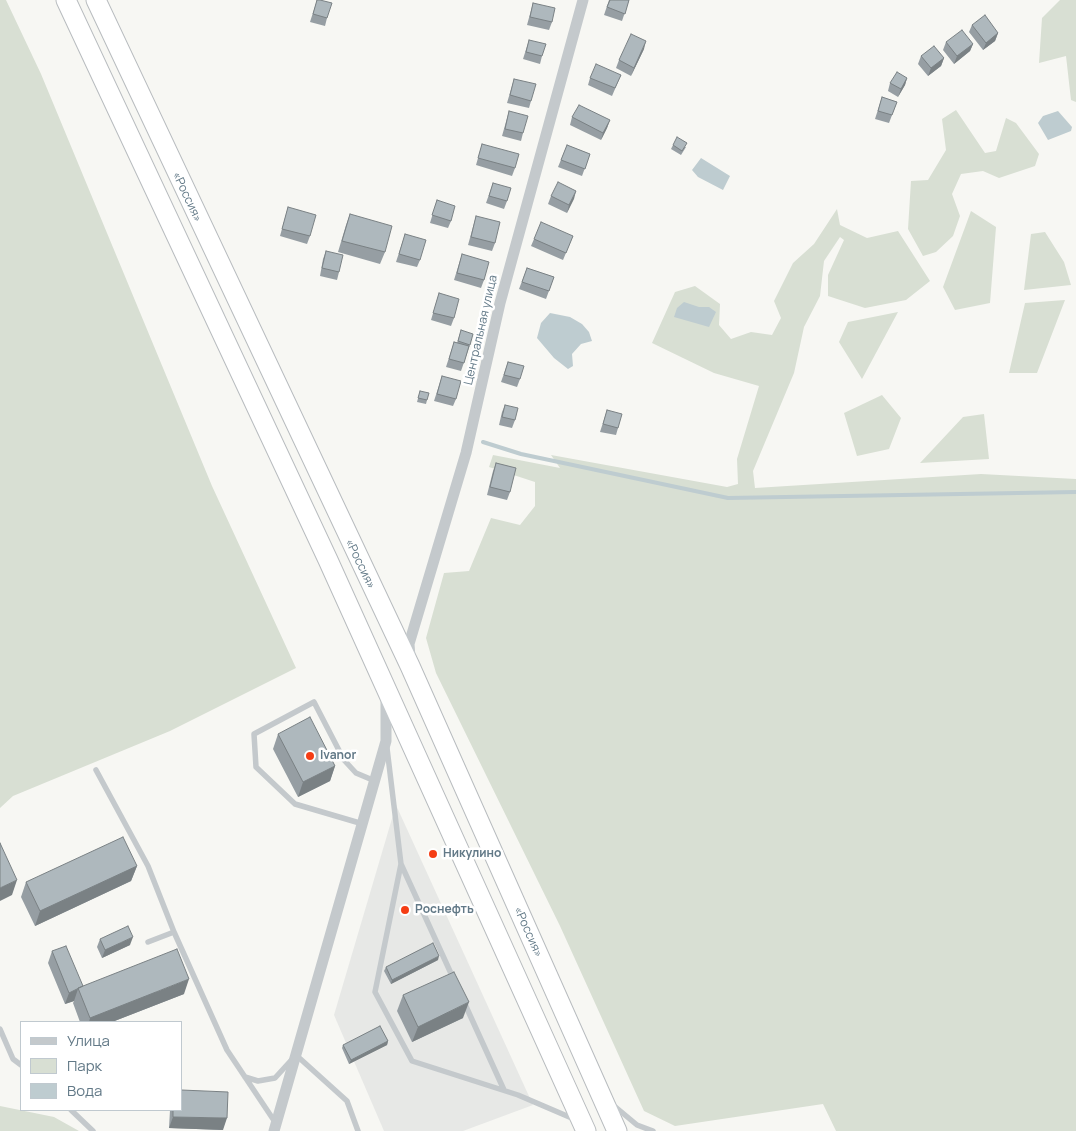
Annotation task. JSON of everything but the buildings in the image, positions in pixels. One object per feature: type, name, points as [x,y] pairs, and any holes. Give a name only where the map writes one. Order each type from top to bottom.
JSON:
[{"type":"highway","points":[[66,0],[324,551],[386,693],[584,1126]]},
{"type":"highway","name":"«Россия»","points":[[96,0],[410,666],[617,1131]]},
{"type":"street","name":"Центральная улица","points":[[410,666],[410,644],[466,452],[500,303],[583,0]]},
{"type":"street","points":[[277,1129],[296,1055],[386,741],[386,693]]},
{"type":"lane","points":[[363,824],[294,804],[256,767],[254,734],[314,702],[344,760],[356,773],[375,781]]},
{"type":"lane","points":[[386,741],[400,864],[375,992],[412,1061],[504,1090],[584,1126]]},
{"type":"lane","points":[[96,770],[148,866],[174,932],[227,1050],[277,1129]]},
{"type":"lane","points":[[400,864],[458,990]]},
{"type":"lane","points":[[148,942],[174,932]]},
{"type":"lane","points":[[462,1000],[504,1090]]},
{"type":"lane","points":[[0,1029],[14,1058],[20,1064]]},
{"type":"lane","points":[[245,1077],[258,1081],[275,1078],[296,1055],[347,1101],[358,1131]]},
{"type":"lane","points":[[600,1093],[623,1115],[652,1131]]},
{"type":"lane","points":[[71,1111],[93,1131]]},
{"type":"shaded area","name":"Роснефть","points":[[396,805],[533,1105],[463,1131],[384,1131],[334,1015]]},
{"type":"green space","points":[[0,0],[6,0],[41,74],[212,486],[296,668],[170,731],[13,796],[0,808]]},
{"type":"green space","points":[[1060,0],[1076,0],[1076,102],[1071,100],[1066,56],[1039,63],[1042,18]]},
{"type":"green space","points":[[956,110],[985,153],[996,151],[1006,118],[1016,123],[1039,154],[1035,166],[999,178],[983,171],[961,174],[952,194],[960,216],[953,236],[936,252],[923,256],[908,229],[911,181],[928,180],[946,150],[942,119]]},
{"type":"green space","points":[[837,209],[840,225],[867,238],[898,231],[930,281],[906,300],[865,308],[828,296],[828,275],[844,240],[840,237],[824,261],[820,296],[804,327],[794,373],[753,471],[755,488],[981,474],[1076,479],[1076,1131],[836,1131],[823,1104],[675,1126],[644,1111],[560,926],[436,673],[426,638],[444,573],[469,571],[491,518],[520,525],[535,506],[535,482],[489,467],[493,455],[560,468],[551,455],[727,487],[738,484],[737,459],[759,386],[714,373],[652,343],[675,292],[695,286],[720,304],[719,325],[731,339],[751,332],[772,335],[781,318],[774,301],[793,263],[814,244]]},
{"type":"green space","points":[[971,211],[996,227],[990,303],[955,310],[943,287]]},
{"type":"green space","points":[[1045,232],[1064,262],[1071,285],[1024,290],[1031,234]]},
{"type":"green space","points":[[1065,300],[1037,373],[1009,373],[1025,303]]},
{"type":"green space","points":[[898,312],[862,379],[839,342],[848,322]]},
{"type":"green space","points":[[882,395],[901,418],[889,449],[857,456],[844,413]]},
{"type":"green space","points":[[984,414],[989,459],[920,463],[963,417]]},
{"type":"green space","points":[[0,1106],[54,1117],[79,1131],[0,1131]]},
{"type":"water","points":[[1058,111],[1072,127],[1071,131],[1048,140],[1038,123],[1043,116]]},
{"type":"water","points":[[701,158],[730,176],[723,190],[698,177],[692,170]]},
{"type":"water","points":[[684,302],[699,307],[709,307],[716,312],[709,327],[674,317],[677,308]]},
{"type":"water","points":[[550,313],[570,317],[582,324],[589,332],[592,341],[581,344],[572,354],[573,366],[568,369],[554,358],[537,338],[541,323]]},
{"type":"waterway","points":[[483,442],[521,454],[728,498],[1076,492]]},
{"type":"place","name":"Ivanor","points":[[310,756]]},
{"type":"place","name":"Никулино","points":[[433,854]]},
{"type":"place","name":"Роснефть","points":[[405,910]]}]
